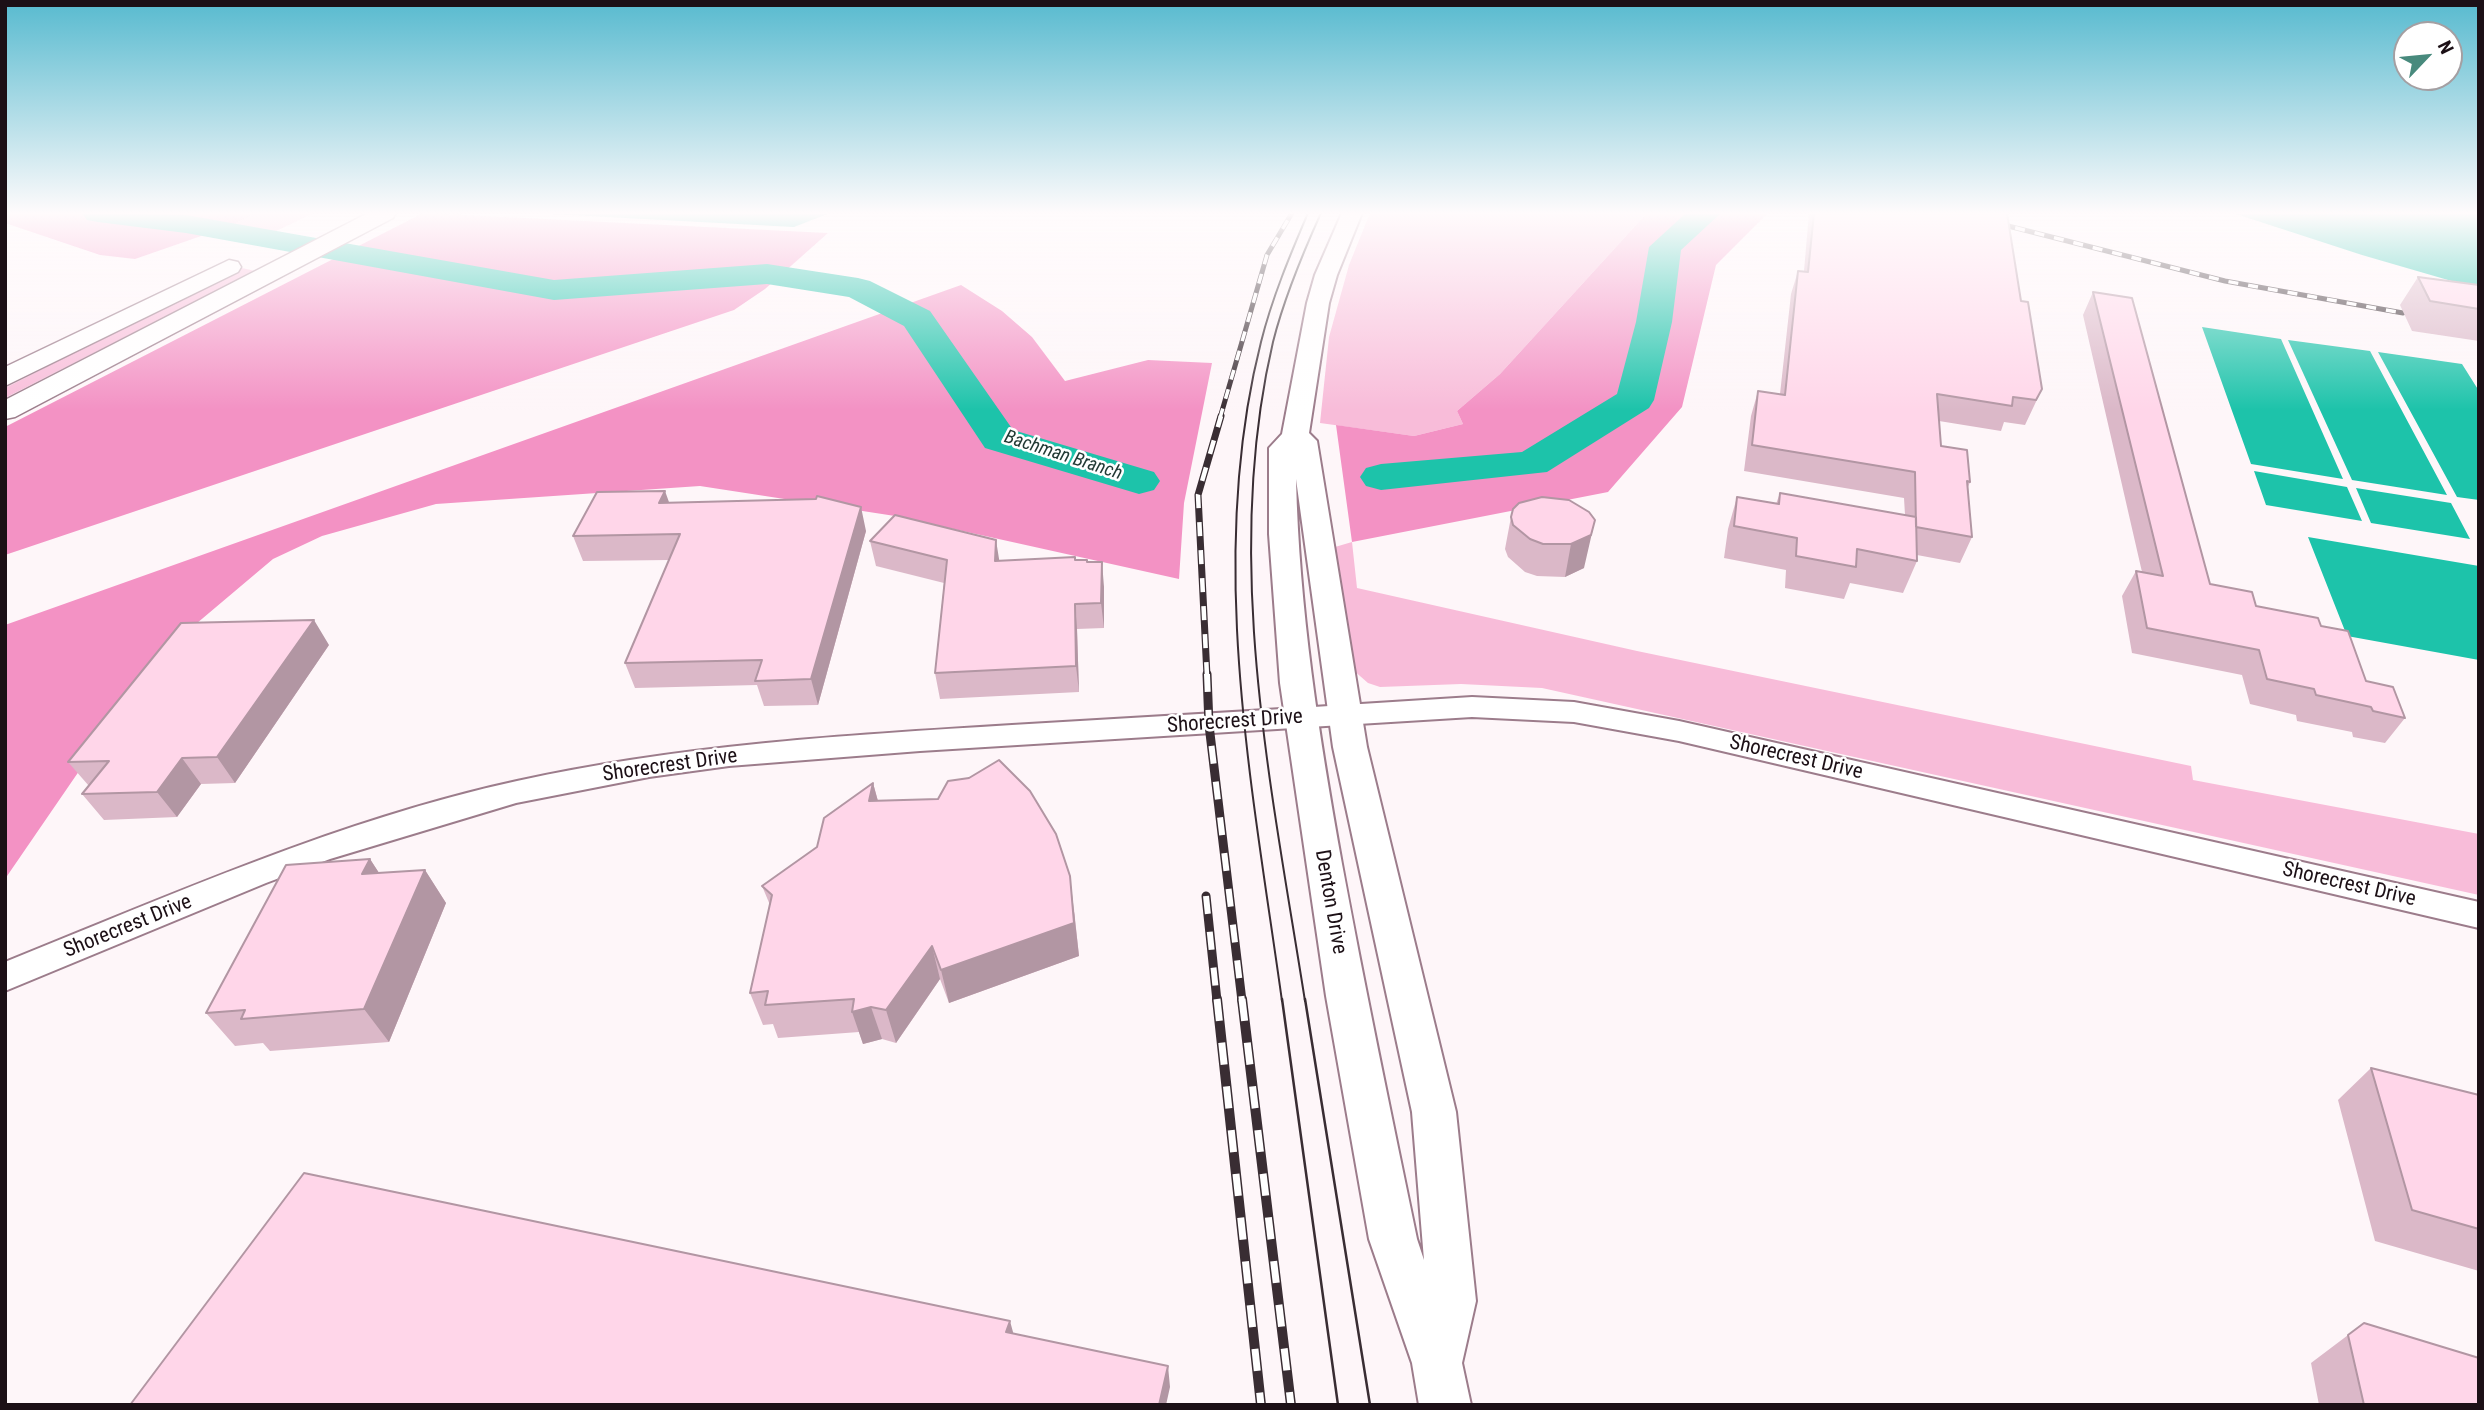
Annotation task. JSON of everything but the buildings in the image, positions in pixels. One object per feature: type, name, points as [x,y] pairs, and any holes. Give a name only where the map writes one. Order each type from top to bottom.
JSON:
[{"type":"main road","points":[[5,378],[205,279]]},
{"type":"main road","points":[[5,411],[236,279]]},
{"type":"main road","name":"Denton Drive","points":[[1325,279],[1311,330],[1295,436],[1282,448],[1283,534],[1301,717],[1344,983],[1394,1239],[1441,1384]]},
{"type":"main road","name":"Denton Drive","points":[[1295,436],[1304,442],[1320,533],[1345,714],[1434,1112],[1452,1301],[1441,1384]]},
{"type":"street","name":"Shorecrest Drive","points":[[5,977],[306,856],[442,812],[572,780],[729,756],[1472,707],[1519,707],[1620,719],[2479,915]]},
{"type":"shaded area","points":[[221,279],[240,279],[5,398],[5,388]]},
{"type":"shaded area","points":[[294,279],[776,279],[734,310],[5,555],[5,427]]},
{"type":"shaded area","points":[[1345,279],[1587,279],[1500,374],[1457,411],[1463,424],[1414,436],[1320,423],[1329,337]]},
{"type":"shaded area","points":[[1587,279],[1713,279],[1682,407],[1608,492],[1352,542],[1336,425],[1414,436],[1463,424],[1457,411],[1500,374]]},
{"type":"shaded area","points":[[2444,279],[2479,279],[2479,289]]},
{"type":"shaded area","points":[[961,285],[1002,311],[1032,337],[1065,381],[1148,360],[1212,363],[1184,503],[1179,579],[895,516],[700,486],[436,504],[322,536],[273,559],[158,656],[5,879],[5,625]]},
{"type":"shaded area","points":[[2202,327],[2281,339],[2343,479],[2251,464]]},
{"type":"shaded area","points":[[2288,340],[2370,351],[2447,495],[2352,480]]},
{"type":"shaded area","points":[[2378,352],[2462,364],[2479,391],[2479,500],[2457,497]]},
{"type":"shaded area","points":[[2254,471],[2347,487],[2362,521],[2266,505]]},
{"type":"shaded area","points":[[2356,488],[2451,503],[2470,539],[2371,523]]},
{"type":"shaded area","points":[[2308,537],[2479,566],[2479,660],[2347,636]]},
{"type":"shaded area","points":[[1352,542],[1357,588],[1637,651],[2191,766],[2193,780],[2479,834],[2479,895],[1542,688],[1461,684],[1380,687],[1368,683],[1352,669],[1335,547]]},
{"type":"waterway","name":"Bachman Branch","points":[[492,279],[554,290],[703,279]]},
{"type":"waterway","name":"Bachman Branch","points":[[798,279],[858,288],[917,319],[999,439],[1139,481]]},
{"type":"waterway","name":"Bachman Branch","points":[[1381,477],[1532,463],[1635,400],[1654,322],[1660,279]]},
{"type":"tram line","points":[[1281,279],[1265,326],[1245,423],[1237,506],[1236,588],[1248,755],[1282,1001]]},
{"type":"tram line","points":[[1293,279],[1273,342],[1258,424],[1252,506],[1252,589],[1266,755],[1305,1001]]},
{"type":"tram line","points":[[1282,999],[1338,1405]]},
{"type":"tram line","points":[[1305,999],[1370,1405]]},
{"type":"railway","points":[[1220,418],[1260,279]]},
{"type":"railway","points":[[2216,279],[2403,313]]},
{"type":"railway","points":[[1207,676],[1198,495],[1221,416]]},
{"type":"railway","points":[[1207,674],[1209,725],[1242,1001]]},
{"type":"railway","points":[[1206,896],[1217,1001]]},
{"type":"railway","points":[[1217,999],[1261,1405]]},
{"type":"railway","points":[[1242,999],[1291,1405]]}]
